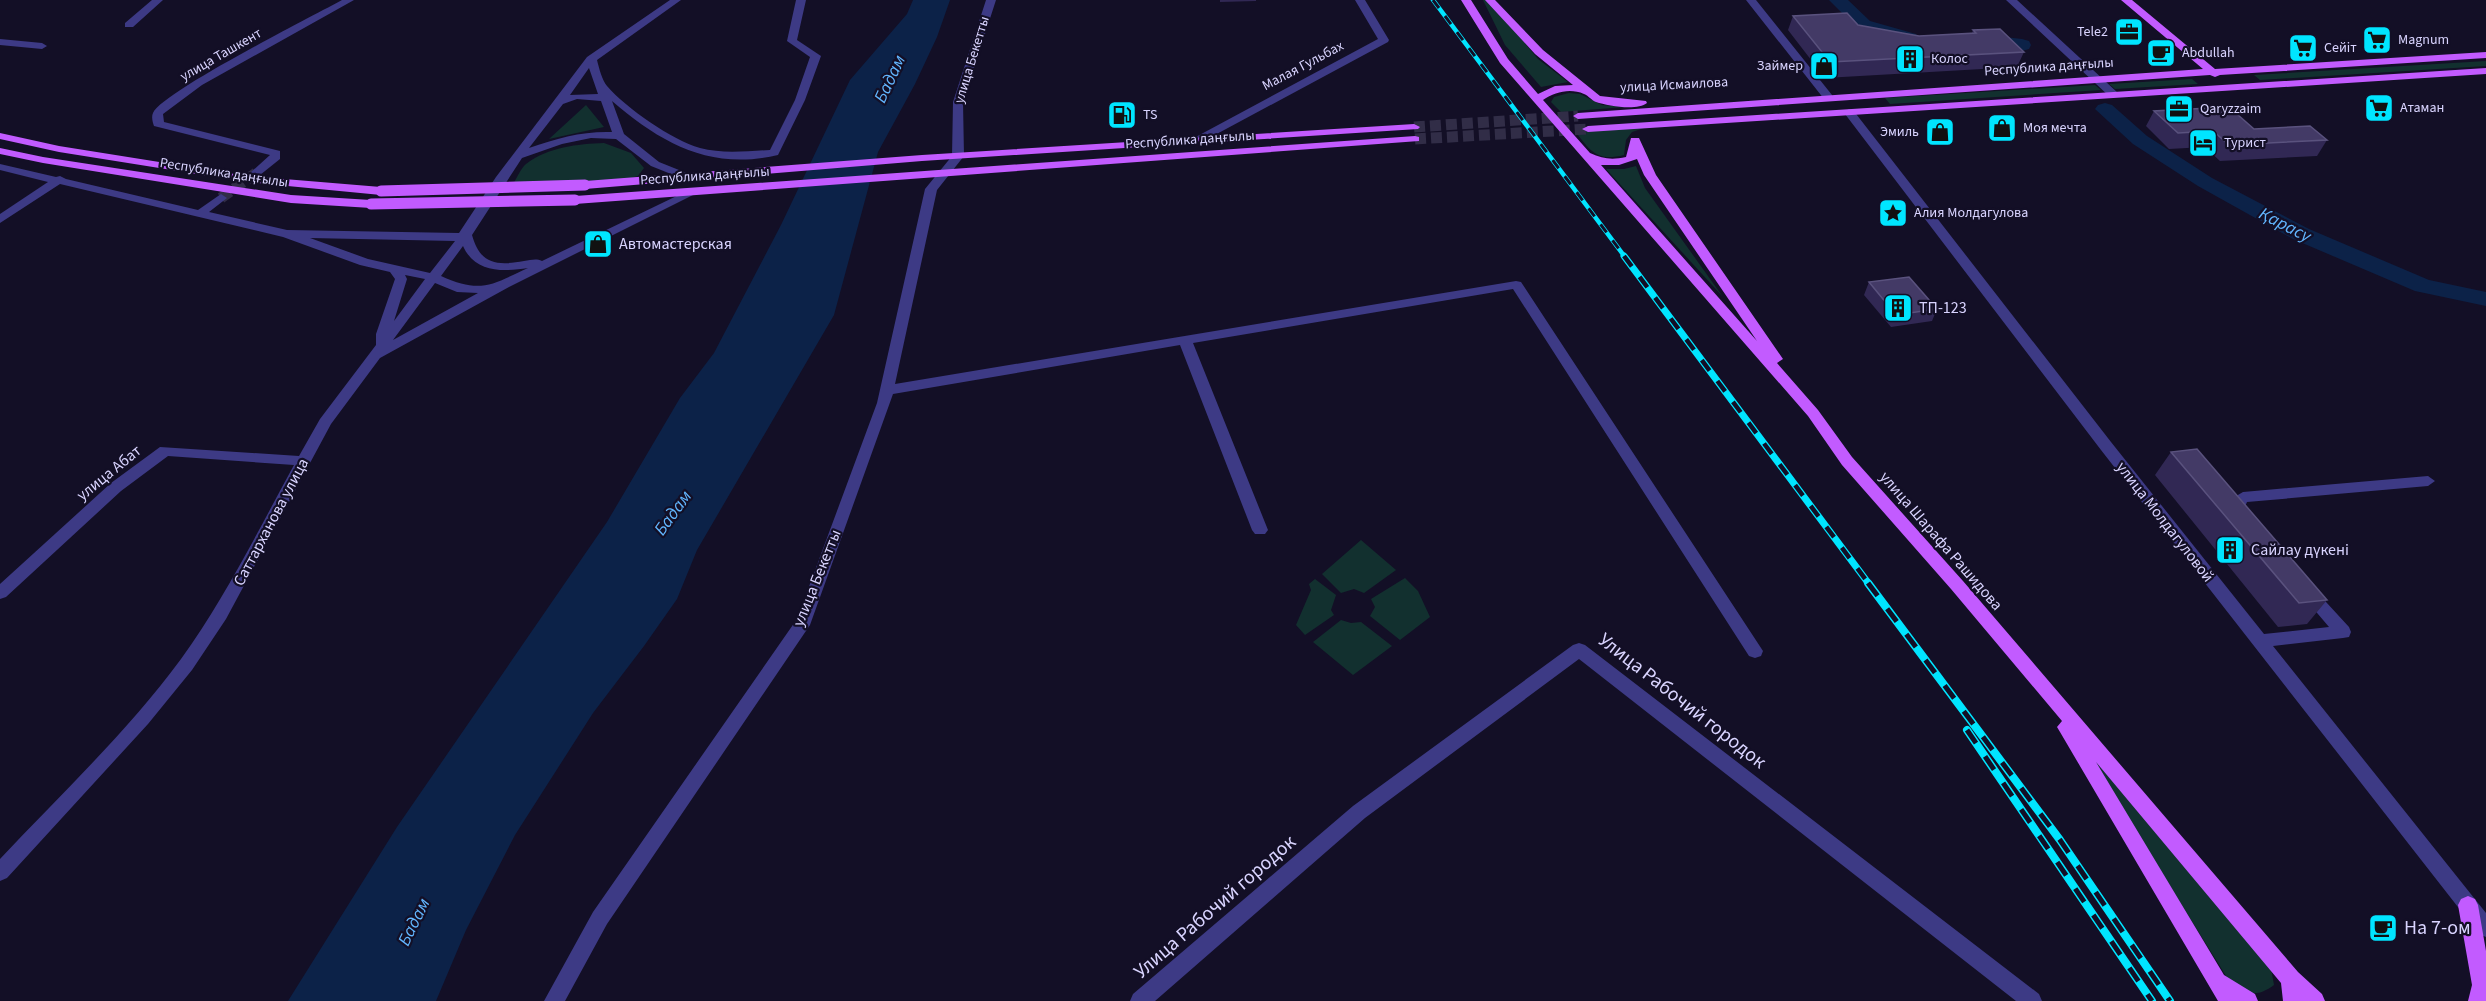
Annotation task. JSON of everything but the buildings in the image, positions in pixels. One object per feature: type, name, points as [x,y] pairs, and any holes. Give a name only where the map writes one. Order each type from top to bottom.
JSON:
[{"type":"main road","points":[[1466,0],[1504,61],[1582,153],[1598,162],[1615,164],[1631,159],[1634,141],[1639,134],[1664,128],[1786,120],[1842,112]]},
{"type":"main road","name":"улица Исмаилова","points":[[1490,0],[1539,52],[1597,99],[1632,103],[1771,94],[1828,97]]},
{"type":"main road","points":[[2126,0],[2231,87]]},
{"type":"main road","name":"Республика даңғылы","points":[[1578,116],[1828,97],[2486,55]]},
{"type":"main road","name":"Республика даңғылы","points":[[1588,129],[2486,71]]},
{"type":"main road","points":[[1537,100],[1551,90],[1566,88],[1589,93]]},
{"type":"main road","name":"Республика даңғылы","points":[[0,151],[43,160],[281,197],[371,204],[575,200],[691,193],[943,168],[1414,133],[1196,141],[958,156]]},
{"type":"main road","name":"Республика даңғылы","points":[[0,136],[59,149],[247,179],[381,191],[585,185],[690,178],[759,170],[943,168]]},
{"type":"main road","name":"улица Шарафа Рашидова","points":[[1634,141],[1650,175],[1847,461],[1957,585],[2045,690]]},
{"type":"main road","name":"улица Шарафа Рашидова","points":[[1582,153],[1813,413]]},
{"type":"main road","points":[[2045,690],[2291,979],[2315,1001]]},
{"type":"main road","points":[[2045,690],[2230,1001]]},
{"type":"main road","points":[[2468,905],[2482,985],[2478,1001]]},
{"type":"main road","points":[[2291,979],[2294,1001]]},
{"type":"main road","points":[[2217,982],[2248,1001]]},
{"type":"street","points":[[129,25],[158,0]]},
{"type":"street","name":"улица Ташкент","points":[[256,173],[276,157],[276,153],[158,124],[158,114],[164,107],[198,83],[349,0]]},
{"type":"street","name":"Саттарханова улица","points":[[0,872],[142,719],[186,665],[220,615],[325,422],[464,235],[500,179],[591,59],[676,0]]},
{"type":"street","points":[[560,101],[603,92],[651,128],[682,144],[713,154],[774,153],[800,100],[816,56],[792,41],[801,0]]},
{"type":"street","name":"улица Бекетты","points":[[554,1001],[600,918],[804,621],[887,390],[932,189],[943,168],[958,156],[958,102],[990,0]]},
{"type":"street","name":"Малая Гульбах","points":[[1196,141],[1384,40],[1360,0]]},
{"type":"street","points":[[1751,0],[1828,97]]},
{"type":"street","points":[[2011,0],[2114,95]]},
{"type":"street","points":[[0,42],[42,46]]},
{"type":"street","points":[[591,59],[619,136],[655,164],[690,178]]},
{"type":"street","name":"улица Молдагуловой","points":[[1842,112],[2486,928]]},
{"type":"street","points":[[520,155],[559,141],[591,135],[619,136]]},
{"type":"street","points":[[644,181],[655,164]]},
{"type":"street","points":[[0,167],[60,179],[198,215],[287,234],[340,253],[432,278],[457,288],[492,290]]},
{"type":"street","points":[[0,219],[60,179]]},
{"type":"street","points":[[377,352],[492,290],[691,193]]},
{"type":"street","points":[[198,215],[221,198]]},
{"type":"street","points":[[287,234],[464,235],[472,253],[485,263],[505,267],[563,255]]},
{"type":"street","points":[[340,253],[345,244],[360,234]]},
{"type":"street","points":[[377,352],[386,321],[397,298],[401,279],[395,269]]},
{"type":"street","points":[[887,390],[1516,285],[1755,651]]},
{"type":"street","points":[[1185,340],[1260,530]]},
{"type":"street","name":"улица Абат","points":[[0,593],[116,487],[165,451],[304,461]]},
{"type":"street","points":[[2251,528],[2236,510],[2236,503],[2243,497],[2428,481]]},
{"type":"street","points":[[2259,641],[2343,632],[2297,580]]},
{"type":"street","name":"Улица Рабочий городок","points":[[1140,1001],[1359,812],[1580,650],[2032,1001]]},
{"type":"green space","points":[[1483,0],[1489,0],[1538,59],[1568,82],[1541,87],[1505,45]]},
{"type":"green space","points":[[2486,61],[2486,66],[2260,80],[2254,75]]},
{"type":"green space","points":[[2192,79],[2198,84],[2115,89],[2109,84]]},
{"type":"green space","points":[[2095,85],[2101,90],[1890,104],[1885,98]]},
{"type":"green space","points":[[1569,93],[1580,94],[1602,105],[1625,107],[1561,112],[1551,102],[1554,97]]},
{"type":"green space","points":[[586,105],[604,127],[549,139]]},
{"type":"green space","points":[[1653,125],[1632,132],[1626,140],[1624,155],[1615,157],[1595,153],[1575,131]]},
{"type":"green space","points":[[604,143],[631,153],[644,168],[638,176],[625,180],[513,184],[524,166],[535,158],[553,150]]},
{"type":"green space","points":[[1636,166],[1645,188],[1723,297],[1606,169]]},
{"type":"green space","points":[[1361,540],[1396,570],[1364,593],[1354,589],[1341,593],[1322,574]]},
{"type":"green space","points":[[1405,578],[1418,591],[1430,617],[1400,640],[1370,616],[1375,607],[1371,599]]},
{"type":"green space","points":[[1315,579],[1336,595],[1331,610],[1334,615],[1305,635],[1296,625],[1311,590],[1309,584]]},
{"type":"green space","points":[[1341,620],[1351,623],[1361,622],[1392,646],[1353,675],[1313,642]]},
{"type":"green space","points":[[2081,743],[2271,968],[2274,985],[2260,992],[2249,992],[2238,987],[2226,976]]},
{"type":"water","name":"Бадам","points":[[913,0],[950,0],[937,37],[915,84],[878,152],[834,315],[697,550],[677,599],[593,713],[515,835],[466,930],[436,1001],[288,1001],[397,827],[607,522],[680,398],[714,353],[781,225],[850,80],[907,14]]},
{"type":"waterway","points":[[1838,0],[1864,25],[1910,38]]},
{"type":"waterway","points":[[1979,39],[2022,45]]},
{"type":"waterway","name":"Қарасу","points":[[2105,109],[2140,140],[2205,182],[2301,234],[2423,286],[2486,299]]},
{"type":"tunnel","points":[[1414,127],[1578,116]]},
{"type":"tunnel","points":[[1415,139],[1588,129]]},
{"type":"tunnel","points":[[221,198],[256,173]]},
{"type":"railway","points":[[1433,0],[1625,257]]},
{"type":"railway","points":[[1624,256],[1869,584]]},
{"type":"railway","points":[[1868,583],[2060,840],[2170,1001]]},
{"type":"railway","points":[[1967,730],[2152,1001]]},
{"type":"place","name":"Tele2","points":[[2129,32]]},
{"type":"place","name":"Magnum","points":[[2377,40]]},
{"type":"place","name":"Сейіт","points":[[2303,48]]},
{"type":"place","name":"Аbdullah","points":[[2161,53]]},
{"type":"place","name":"Колос","points":[[1910,59]]},
{"type":"place","name":"Займер","points":[[1824,66]]},
{"type":"place","name":"Атаман","points":[[2379,108]]},
{"type":"place","name":"Qaryzzaim","points":[[2179,109]]},
{"type":"place","name":"TS","points":[[1122,115]]},
{"type":"place","name":"Моя мечта","points":[[2002,128]]},
{"type":"place","name":"Эмиль","points":[[1940,132]]},
{"type":"place","name":"Турист","points":[[2203,143]]},
{"type":"place","name":"Алия Молдагулова","points":[[1893,213]]},
{"type":"place","name":"Автомастерская","points":[[598,244]]},
{"type":"place","name":"ТП-123","points":[[1898,308]]},
{"type":"place","name":"Сайлау дүкені","points":[[2230,550]]},
{"type":"place","name":"На 7-ом","points":[[2383,928]]}]
